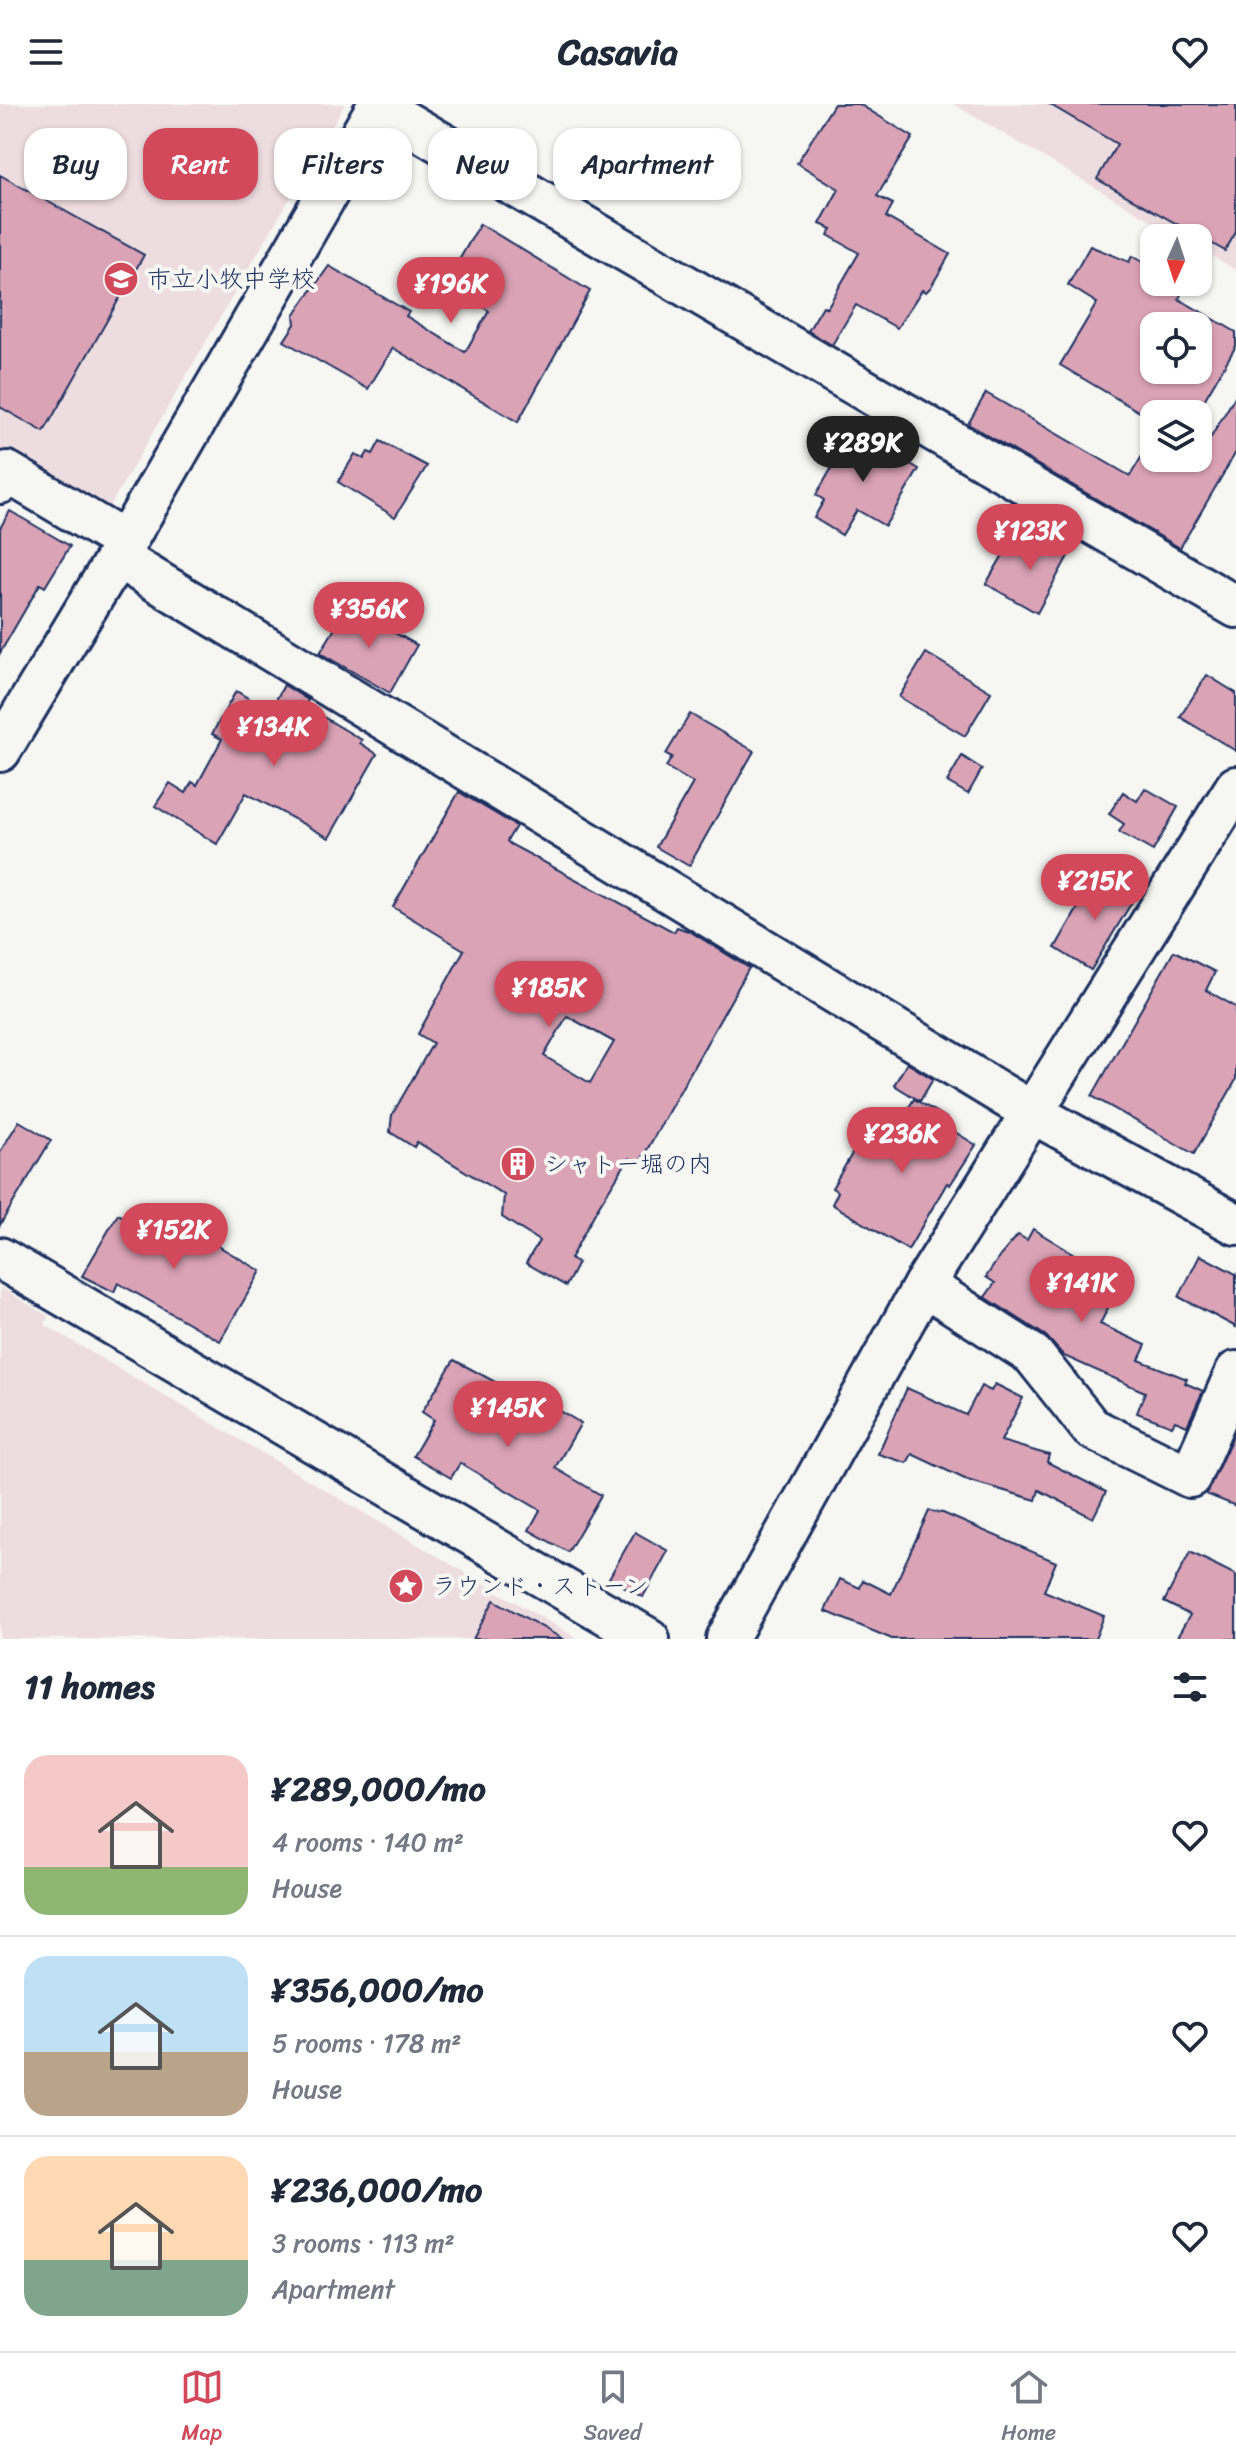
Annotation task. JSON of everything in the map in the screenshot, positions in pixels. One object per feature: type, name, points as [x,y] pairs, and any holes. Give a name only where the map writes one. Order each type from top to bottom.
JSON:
[{"type":"street","points":[[0,751],[121,550],[379,105],[1236,607]]},
{"type":"street","points":[[0,483],[7,472],[121,550],[1033,1113],[1236,1224]]},
{"type":"street","points":[[727,1639],[924,1285],[1231,805]]},
{"type":"street","points":[[0,1258],[649,1639]]},
{"type":"street","points":[[924,1285],[1033,1355],[1091,1428],[1190,1477],[1236,1372]]},
{"type":"shaded area","name":"市立小牧中学校","points":[[0,104],[345,104],[331,128],[274,128],[274,200],[289,200],[110,506],[98,511],[0,454]]},
{"type":"shaded area","points":[[953,104],[1236,104],[1236,270],[1212,256],[1212,224],[1157,224]]},
{"type":"shaded area","points":[[0,1287],[48,1316],[45,1325],[578,1639],[0,1639]]},
{"type":"building","points":[[834,104],[859,104],[913,137],[877,196],[893,204],[886,217],[950,254],[931,287],[926,292],[922,290],[897,328],[856,305],[832,345],[808,331],[823,306],[827,308],[859,253],[828,235],[832,229],[820,224],[839,189],[797,163]]},
{"type":"building","points":[[1049,104],[1236,104],[1236,232],[1225,251],[1212,244],[1212,224],[1177,224],[1097,179],[1117,144]]},
{"type":"building","points":[[0,175],[24,188],[24,200],[45,200],[144,255],[44,432],[0,407]]},
{"type":"building","points":[[480,224],[590,291],[518,422],[393,348],[368,389],[284,341],[295,324],[294,315],[329,266],[409,312],[406,316],[465,352],[489,311],[445,284]]},
{"type":"building","points":[[1090,246],[1129,262],[1132,256],[1140,260],[1140,296],[1180,296],[1179,299],[1201,312],[1140,312],[1140,384],[1212,384],[1212,318],[1236,332],[1236,346],[1204,400],[1140,400],[1140,412],[1060,365],[1097,303],[1068,285]]},
{"type":"building","points":[[986,393],[1130,476],[1140,460],[1140,472],[1212,472],[1212,435],[1236,395],[1236,452],[1180,548],[968,424]]},
{"type":"building","points":[[854,430],[919,469],[885,526],[857,510],[842,535],[814,518],[824,500],[816,495]]},
{"type":"building","points":[[380,441],[427,466],[395,517],[338,482],[355,454],[364,459],[368,452],[373,454]]},
{"type":"building","points":[[10,511],[70,546],[45,587],[40,584],[0,653],[0,528]]},
{"type":"building","points":[[1048,534],[1073,547],[1037,613],[986,584],[1010,543],[1035,558]]},
{"type":"building","points":[[348,607],[417,645],[390,693],[320,653]]},
{"type":"building","points":[[926,653],[991,692],[965,736],[899,697]]},
{"type":"building","points":[[1207,675],[1236,693],[1236,751],[1180,717]]},
{"type":"building","points":[[284,685],[308,700],[305,706],[362,740],[360,743],[377,754],[329,838],[246,793],[217,844],[155,806],[170,783],[186,793],[192,782],[197,785],[222,739],[212,734],[236,691],[270,711]]},
{"type":"building","points":[[690,714],[754,751],[689,866],[656,847],[693,783],[666,767],[672,757],[666,754]]},
{"type":"building","points":[[962,756],[982,769],[968,794],[947,782]]},
{"type":"building","points":[[1145,788],[1178,807],[1153,851],[1119,832],[1124,824],[1109,814],[1123,792],[1137,801]]},
{"type":"building","points":[[459,792],[516,826],[507,841],[510,844],[674,932],[677,927],[691,932],[749,968],[639,1164],[629,1158],[597,1209],[570,1259],[578,1263],[566,1286],[526,1263],[539,1241],[502,1217],[504,1195],[417,1142],[414,1147],[390,1132],[392,1115],[433,1043],[418,1034],[464,950],[393,907]],"holes":[[[567,1016],[614,1042],[590,1083],[544,1056]]]},
{"type":"building","points":[[1098,873],[1131,893],[1128,899],[1132,902],[1091,970],[1055,948]]},
{"type":"building","points":[[1174,951],[1215,972],[1206,990],[1236,1007],[1236,1080],[1194,1154],[1092,1096]]},
{"type":"building","points":[[907,1063],[933,1079],[920,1101],[894,1085]]},
{"type":"building","points":[[914,1099],[946,1118],[942,1124],[976,1145],[950,1185],[947,1183],[908,1250],[832,1204],[838,1192],[832,1188],[863,1135],[884,1147]]},
{"type":"building","points":[[19,1121],[51,1140],[0,1225],[0,1152]]},
{"type":"building","points":[[138,1211],[160,1223],[165,1215],[261,1271],[220,1341],[118,1283],[114,1292],[82,1276],[118,1214],[132,1222]]},
{"type":"building","points":[[1033,1229],[1079,1257],[1067,1277],[1112,1300],[1100,1324],[1146,1345],[1139,1360],[1187,1379],[1185,1383],[1203,1391],[1187,1426],[1175,1421],[1172,1426],[1137,1413],[1145,1392],[1064,1356],[1046,1336],[985,1297],[995,1283],[986,1277],[1000,1256],[1018,1235],[1027,1240]]},
{"type":"building","points":[[1200,1255],[1236,1274],[1236,1327],[1179,1297]]},
{"type":"building","points":[[454,1360],[531,1401],[534,1396],[581,1423],[555,1468],[601,1495],[568,1552],[529,1530],[540,1510],[460,1463],[451,1478],[413,1456],[434,1420],[422,1412]]},
{"type":"building","points":[[995,1384],[1023,1398],[1001,1441],[1049,1455],[1047,1462],[1106,1492],[1093,1518],[1039,1490],[1036,1500],[967,1480],[912,1454],[907,1463],[878,1454],[907,1388],[966,1415],[981,1386],[991,1391]]},
{"type":"building","points":[[1236,1429],[1236,1506],[1206,1494]]},
{"type":"building","points":[[929,1511],[943,1513],[1056,1562],[1044,1591],[1104,1616],[1095,1639],[892,1639],[825,1611],[840,1579],[860,1588],[863,1580],[891,1594]]},
{"type":"building","points":[[635,1532],[668,1551],[643,1597],[609,1578]]},
{"type":"building","points":[[1190,1552],[1236,1575],[1236,1639],[1176,1639],[1190,1615],[1164,1602]]},
{"type":"building","points":[[494,1600],[563,1639],[473,1639]]},
{"type":"place","name":"市立小牧中学校","points":[[121,279]]},
{"type":"place","name":"シャトー堀の内","points":[[518,1164]]},
{"type":"place","name":"ラウンド・ストーン","points":[[406,1586]]}]
